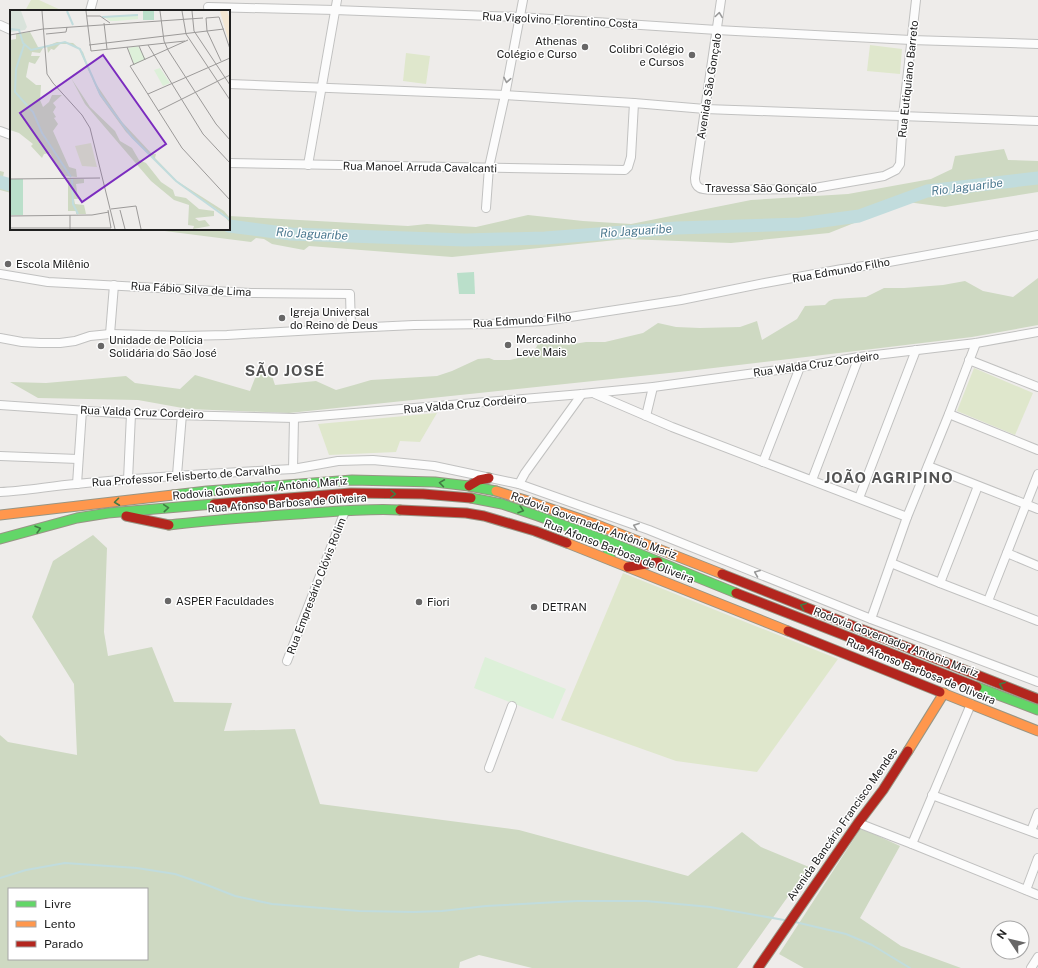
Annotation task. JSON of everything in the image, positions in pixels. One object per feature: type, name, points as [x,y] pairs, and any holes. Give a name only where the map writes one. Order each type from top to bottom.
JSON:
[{"type":"main road","points":[[469,486],[479,480],[489,478]]},
{"type":"main road","name":"Rodovia Governador Antônio Mariz","points":[[0,516],[207,491],[352,480],[435,482],[469,486],[499,492],[595,524],[1038,699]]},
{"type":"main road","points":[[519,484],[521,492],[528,501]]},
{"type":"main road","name":"Rodovia Governador Antônio Mariz","points":[[0,539],[77,518],[108,513],[351,493],[423,494],[468,498],[502,504],[605,540],[746,597],[1038,710]]},
{"type":"main road","name":"Rua Afonso Barbosa de Oliveira","points":[[77,518],[87,520],[122,516],[168,525],[202,521],[382,509],[479,515],[534,531],[611,560],[1038,731]]},
{"type":"main road","points":[[605,540],[611,560]]},
{"type":"main road","points":[[628,567],[659,562]]},
{"type":"main road","name":"Avenida Bancário Francisco Mendes","points":[[758,968],[858,823],[883,790],[944,693]]},
{"type":"street","points":[[90,10],[94,0]]},
{"type":"street","points":[[308,165],[338,0]]},
{"type":"street","points":[[486,208],[489,168],[505,95],[522,0]]},
{"type":"street","name":"Avenida São Gonçalo","points":[[696,172],[721,0]]},
{"type":"street","name":"Rua Eutiquiano Barreto","points":[[900,158],[903,116],[916,0]]},
{"type":"street","name":"Rua Vigolvino Florentino Costa","points":[[209,6],[519,17],[717,30],[911,40],[1038,44]]},
{"type":"street","points":[[0,25],[10,30]]},
{"type":"street","points":[[230,84],[505,95],[634,102],[705,109],[1038,121]]},
{"type":"street","name":"Rua Manoel Arruda Cavalcanti","points":[[230,163],[625,170],[630,165],[634,102]]},
{"type":"street","points":[[0,131],[10,135]]},
{"type":"street","name":"Travessa São Gonçalo","points":[[696,172],[696,185],[697,187],[704,189],[809,189],[884,176],[899,168],[900,158]]},
{"type":"street","name":"Rua Edmundo Filho","points":[[0,338],[22,342],[40,343],[60,342],[110,334],[182,336],[227,335],[295,330],[544,321],[681,300],[765,283],[1038,235]]},
{"type":"street","name":"Rua Fábio Silva de Lima","points":[[0,274],[48,282],[251,293],[350,294],[351,328]]},
{"type":"street","points":[[110,334],[114,285]]},
{"type":"street","name":"Rua Walda Cruz Cordeiro","points":[[594,393],[653,387],[976,343],[1038,332]]},
{"type":"street","points":[[871,618],[907,517],[976,343]]},
{"type":"street","points":[[859,498],[916,350]]},
{"type":"street","points":[[812,480],[859,358]]},
{"type":"street","points":[[969,360],[1038,387]]},
{"type":"street","points":[[763,462],[800,367]]},
{"type":"street","points":[[646,416],[653,387]]},
{"type":"street","name":"Rua Valda Cruz Cordeiro","points":[[0,405],[131,414],[182,414],[294,418],[594,393],[672,427],[907,517]]},
{"type":"street","points":[[519,484],[525,473],[582,394]]},
{"type":"street","points":[[76,484],[82,410]]},
{"type":"street","points":[[128,480],[131,414]]},
{"type":"street","points":[[177,475],[182,414]]},
{"type":"street","points":[[949,414],[1038,450]]},
{"type":"street","name":"Rua Professor Felisberto de Carvalho","points":[[0,492],[177,475],[293,469],[294,418]]},
{"type":"street","points":[[0,456],[78,459]]},
{"type":"street","points":[[293,469],[338,462],[373,460],[434,466],[519,484],[649,530],[1038,682]]},
{"type":"street","points":[[928,466],[1038,509]]},
{"type":"street","points":[[988,601],[1038,474]]},
{"type":"street","points":[[940,583],[978,486]]},
{"type":"street","name":"Rua Empresário Clóvis Rolim","points":[[287,661],[345,511]]},
{"type":"street","points":[[1007,553],[1038,566]]},
{"type":"street","points":[[891,562],[940,583],[1038,621]]},
{"type":"street","points":[[912,844],[971,704]]},
{"type":"street","points":[[489,768],[512,706]]},
{"type":"street","points":[[932,795],[1034,833],[1038,813]]},
{"type":"street","points":[[858,823],[1038,895]]},
{"type":"street","points":[[1026,890],[1038,858]]},
{"type":"street","points":[[1031,968],[1038,957]]},
{"type":"green space","points":[[31,0],[39,0],[61,10],[26,10]]},
{"type":"green space","points":[[870,45],[902,49],[900,74],[867,71]]},
{"type":"green space","points":[[406,53],[430,56],[426,84],[403,81]]},
{"type":"green space","points":[[1004,149],[1008,160],[1038,161],[1038,192],[945,207],[907,202],[829,233],[731,243],[626,239],[452,257],[309,246],[304,250],[272,244],[264,239],[256,238],[251,242],[157,230],[230,230],[230,216],[408,226],[427,224],[476,227],[528,215],[631,224],[751,200],[848,194],[931,179],[952,169],[955,156]]},
{"type":"green space","points":[[0,171],[4,172],[3,177],[10,179],[10,193],[0,190]]},
{"type":"green space","points":[[474,272],[475,294],[459,294],[457,273]]},
{"type":"green space","points":[[1038,278],[1038,325],[972,337],[688,371],[289,413],[188,409],[138,400],[38,398],[10,382],[46,383],[126,376],[135,383],[180,389],[195,375],[250,391],[257,373],[271,373],[275,385],[316,381],[336,390],[371,380],[437,376],[478,359],[489,358],[494,360],[510,360],[532,355],[538,344],[560,339],[567,345],[586,342],[605,342],[643,333],[658,323],[676,327],[700,328],[740,327],[757,321],[762,340],[797,319],[805,306],[825,305],[834,299],[866,297],[884,288],[943,285],[965,281],[983,291],[1013,297]]},
{"type":"green space","points":[[974,368],[1033,393],[1015,435],[957,411]]},
{"type":"green space","points":[[437,413],[420,442],[400,441],[396,452],[329,455],[318,424]]},
{"type":"green space","points":[[93,535],[107,548],[104,632],[108,656],[152,647],[174,702],[232,703],[224,731],[295,729],[320,804],[519,830],[688,876],[742,832],[761,847],[809,867],[737,968],[532,968],[479,955],[460,962],[459,968],[0,968],[0,735],[8,742],[77,755],[74,684],[32,617],[53,561]]},
{"type":"green space","points":[[623,573],[838,659],[757,772],[676,761],[561,720]]},
{"type":"green space","points":[[485,657],[566,689],[553,719],[474,688]]},
{"type":"green space","points":[[861,828],[900,846],[860,918],[901,946],[961,968],[804,968],[779,954]]},
{"type":"waterway","name":"Rio Jaguaribe","points":[[230,226],[291,234],[465,240],[545,238],[677,228],[800,224],[859,216],[927,191],[1038,178]]},
{"type":"waterway","name":"Rio Jaguaribe","points":[[0,182],[10,185]]},
{"type":"waterway","points":[[0,878],[26,870],[65,863],[137,868],[175,874],[235,896],[272,904],[359,911],[414,912],[577,901],[646,901],[710,907],[784,920]]},
{"type":"waterway","points":[[795,922],[846,934],[872,945],[910,968]]},
{"type":"traffic: fast","points":[[173,495],[352,480],[435,482],[496,491]]},
{"type":"traffic: fast","points":[[471,498],[502,504],[605,540],[736,593]]},
{"type":"traffic: fast","points":[[0,539],[77,518],[108,513],[214,504]]},
{"type":"traffic: fast","points":[[169,525],[336,511],[400,510]]},
{"type":"traffic: fast","points":[[605,540],[611,560]]},
{"type":"traffic: fast","points":[[977,687],[1038,710]]},
{"type":"traffic: slow","points":[[496,491],[595,524],[722,574]]},
{"type":"traffic: slow","points":[[0,515],[173,495]]},
{"type":"traffic: slow","points":[[567,543],[788,631]]},
{"type":"traffic: slow","points":[[940,692],[1038,731]]},
{"type":"traffic: slow","points":[[908,751],[944,693]]},
{"type":"traffic: jam","points":[[469,486],[479,480],[489,478]]},
{"type":"traffic: jam","points":[[214,504],[351,493],[423,494],[471,498]]},
{"type":"traffic: jam","points":[[400,510],[466,513],[484,516],[535,531],[567,543]]},
{"type":"traffic: jam","points":[[126,516],[169,525]]},
{"type":"traffic: jam","points":[[628,567],[658,562]]},
{"type":"traffic: jam","points":[[722,574],[1038,699]]},
{"type":"traffic: jam","points":[[736,593],[977,687]]},
{"type":"traffic: jam","points":[[788,631],[940,692]]},
{"type":"traffic: jam","points":[[758,968],[858,823],[883,790],[908,751]]},
{"type":"place","name":"Athenas Colégio e Curso","points":[[585,47]]},
{"type":"place","name":"Colibri Colégio e Cursos","points":[[692,55]]},
{"type":"place","name":"Escola Milênio","points":[[8,264]]},
{"type":"place","name":"Igreja Universal do Reino de Deus","points":[[282,318]]},
{"type":"place","name":"Mercadinho Leve Mais","points":[[508,345]]},
{"type":"place","name":"Unidade de Polícia Solidária do São José","points":[[101,346]]},
{"type":"place","name":"ASPER Faculdades","points":[[168,601]]},
{"type":"place","name":"Fiori","points":[[419,602]]},
{"type":"place","name":"DETRAN","points":[[534,607]]},
{"type":"district","name":"SÃO JOSÉ","points":[[285,371]]},
{"type":"district","name":"JOÃO AGRIPINO","points":[[889,478]]}]
